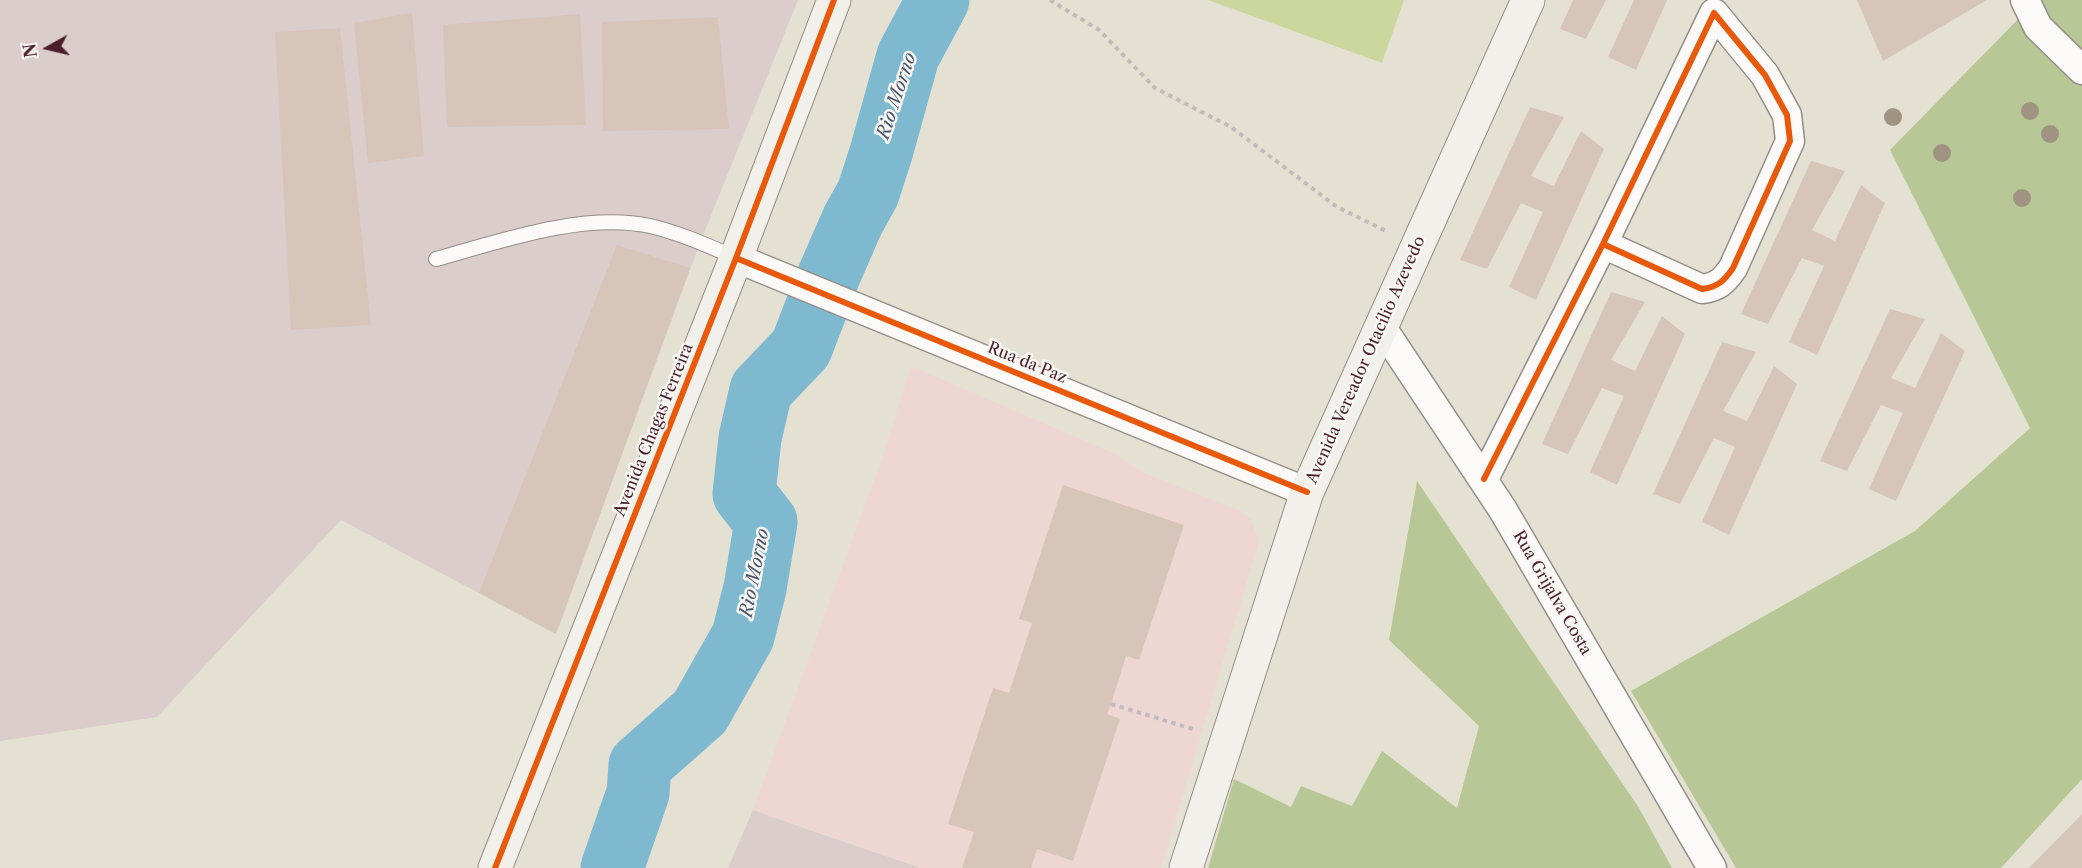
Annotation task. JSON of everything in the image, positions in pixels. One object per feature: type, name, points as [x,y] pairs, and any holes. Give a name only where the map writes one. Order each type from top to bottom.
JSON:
[{"type":"main road","name":"Avenida Chagas Ferreira","points":[[495,868],[750,264],[834,0]]},
{"type":"main road","name":"Avenida Vereador Otacílio Azevedo","points":[[1186,868],[1307,492],[1528,0]]},
{"type":"street","points":[[2025,0],[2038,27],[2082,70]]},
{"type":"street","points":[[1484,479],[1603,244],[1714,13],[1765,75],[1787,115],[1790,141],[1733,268],[1724,281],[1714,288],[1702,289],[1603,244]]},
{"type":"street","name":"Rua da Paz","points":[[750,264],[1307,492]]},
{"type":"street","name":"Rua Grijalva Costa","points":[[1380,326],[1484,479],[1713,868]]},
{"type":"lane","points":[[436,259],[544,230],[606,224],[651,226],[750,264]]},
{"type":"path","points":[[1050,0],[1099,30],[1155,88],[1231,127],[1337,207],[1417,246]]},
{"type":"path","points":[[1111,704],[1227,740]]},
{"type":"shaded area","points":[[0,0],[798,0],[700,243],[556,634],[341,520],[157,717],[0,741]]},
{"type":"shaded area","points":[[911,366],[1113,453],[1146,474],[1239,510],[1251,519],[1259,542],[1161,868],[922,868],[753,810],[883,456]]},
{"type":"shaded area","points":[[753,810],[801,827],[921,868],[728,868]]},
{"type":"green space","points":[[1208,0],[1404,0],[1382,63]]},
{"type":"green space","points":[[2030,0],[2082,0],[2082,779],[2001,868],[1736,868],[1631,691],[1915,531],[2030,428],[1890,150],[2028,9]]},
{"type":"green space","points":[[1417,481],[1639,808],[1672,868],[1208,868],[1234,779],[1291,807],[1301,786],[1352,806],[1382,751],[1457,808],[1479,726],[1389,640]]},
{"type":"building","points":[[1573,0],[1606,0],[1586,39],[1560,29]]},
{"type":"building","points":[[1634,0],[1667,0],[1636,70],[1608,57]]},
{"type":"building","points":[[1857,0],[1987,0],[1883,61]]},
{"type":"building","points":[[412,13],[424,156],[368,163],[354,23]]},
{"type":"building","points":[[580,14],[586,125],[447,127],[443,25]]},
{"type":"building","points":[[718,17],[729,129],[603,131],[602,22]]},
{"type":"building","points":[[340,28],[371,325],[291,330],[275,32]]},
{"type":"building","points":[[1530,107],[1564,117],[1531,176],[1554,186],[1581,131],[1604,149],[1536,300],[1509,287],[1543,212],[1521,203],[1487,269],[1460,260]]},
{"type":"building","points":[[1811,161],[1845,171],[1812,230],[1835,241],[1861,185],[1885,203],[1817,355],[1789,342],[1824,266],[1802,258],[1768,324],[1741,314]]},
{"type":"building","points":[[617,245],[690,268],[556,634],[479,593]]},
{"type":"building","points":[[1611,292],[1645,302],[1611,360],[1635,371],[1662,316],[1685,334],[1617,485],[1590,472],[1624,396],[1602,388],[1568,454],[1542,444]]},
{"type":"building","points":[[1890,309],[1925,319],[1891,378],[1915,388],[1941,333],[1965,351],[1896,501],[1869,489],[1903,413],[1881,405],[1847,471],[1820,461]]},
{"type":"building","points":[[1722,342],[1756,352],[1723,411],[1747,421],[1774,366],[1797,384],[1729,535],[1702,522],[1735,447],[1714,438],[1680,504],[1653,494]]},
{"type":"building","points":[[1063,485],[1184,525],[1139,660],[1126,656],[1107,714],[1120,719],[1073,861],[1037,849],[1031,868],[962,868],[974,832],[948,824],[993,688],[1009,693],[1032,623],[1019,619]]},
{"type":"building","points":[[2082,814],[2082,868],[2029,868]]},
{"type":"waterway","name":"Rio Morno","points":[[612,868],[638,793],[640,765],[700,712],[743,636],[755,588],[766,522],[744,494],[750,438],[761,390],[801,348],[829,275],[853,220],[868,193],[908,56],[938,0]]},
{"type":"cycle path","points":[[495,868],[736,258],[834,0]]},
{"type":"cycle path","points":[[1484,479],[1603,244],[1714,13],[1765,75],[1787,115],[1790,141],[1733,268],[1720,283],[1702,289],[1603,244]]},
{"type":"cycle path","points":[[736,258],[1307,492]]}]
